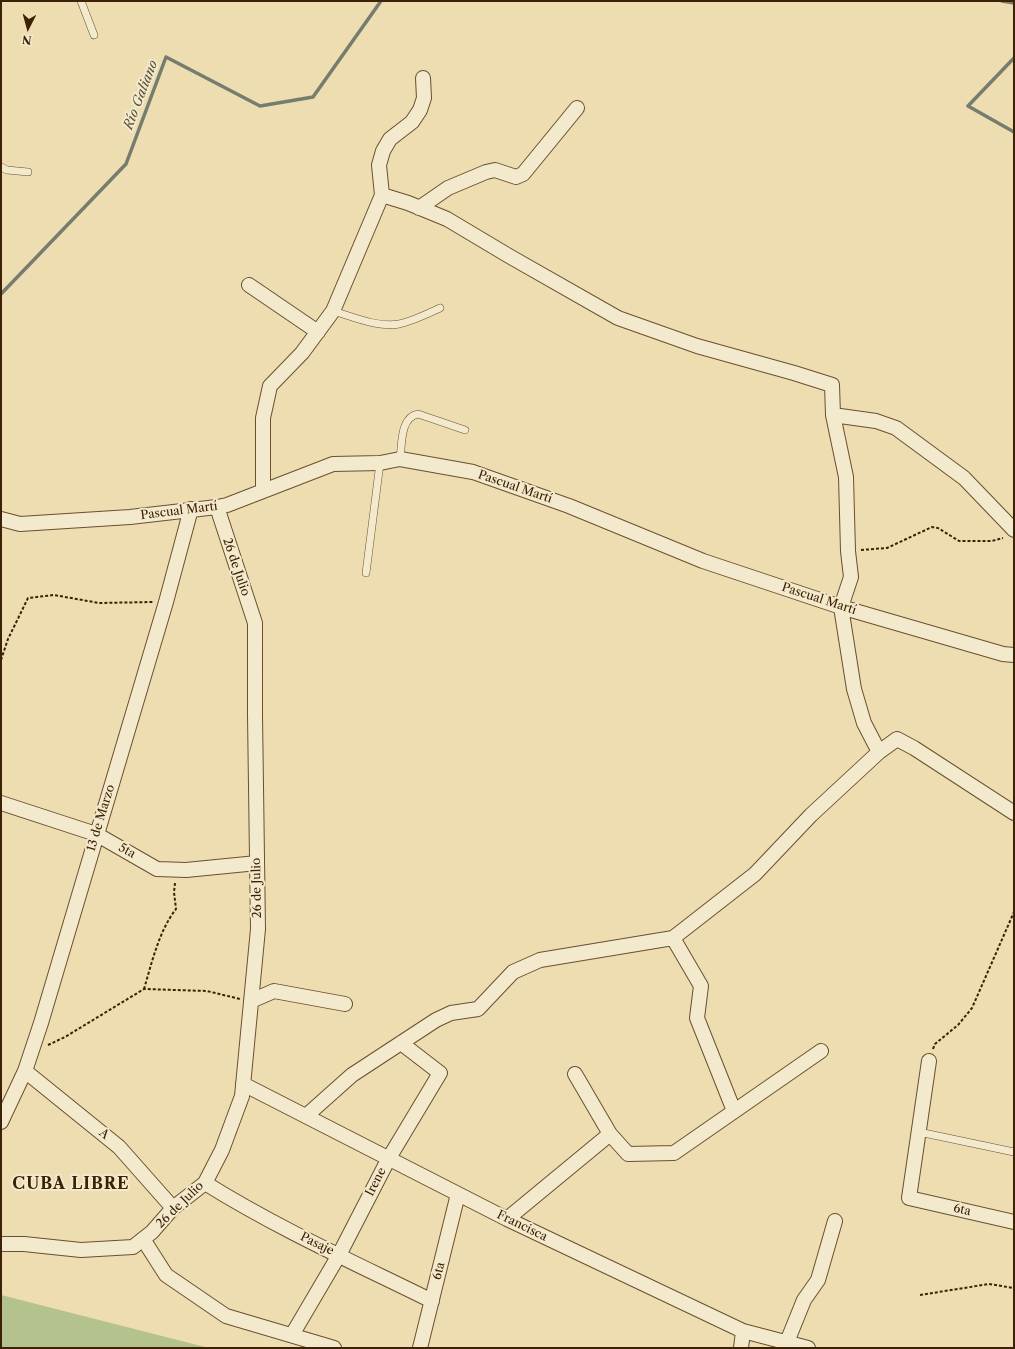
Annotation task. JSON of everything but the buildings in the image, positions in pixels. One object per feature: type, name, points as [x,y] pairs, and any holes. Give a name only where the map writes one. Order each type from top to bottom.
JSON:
[{"type":"street","points":[[263,491],[263,418],[270,386],[302,353],[333,311],[382,195],[379,165],[383,151],[390,139],[412,122],[420,110],[424,98],[423,78]]},
{"type":"street","points":[[419,208],[448,188],[486,172],[495,170],[516,177],[523,174],[577,108]]},
{"type":"street","points":[[382,195],[447,219],[618,318],[697,346],[832,385],[833,415],[846,477],[848,551],[851,577],[841,607],[854,689],[864,723],[879,752]]},
{"type":"street","points":[[249,285],[318,332]]},
{"type":"street","points":[[833,415],[876,421],[896,428],[964,478],[1010,533]]},
{"type":"street","name":"Pascual Martí","points":[[1,519],[20,524],[130,517],[192,509],[217,508],[333,464],[380,463],[400,459],[473,472],[569,506],[702,561],[841,607],[1003,654],[1014,655]]},
{"type":"street","name":"26 de Julio","points":[[1,1244],[24,1244],[81,1250],[133,1247],[152,1232],[173,1208],[205,1183],[222,1150],[242,1096],[258,929],[255,623],[217,508]]},
{"type":"street","name":"13 de Marzo","points":[[1,1122],[25,1071],[41,1023],[166,602],[192,509]]},
{"type":"street","points":[[306,1116],[352,1075],[436,1020],[451,1013],[478,1009],[512,972],[540,960],[673,938],[756,874],[811,815],[879,752],[897,739],[914,748],[1014,813]]},
{"type":"street","name":"5ta","points":[[1,803],[96,834],[157,869],[186,870],[257,863]]},
{"type":"street","points":[[673,938],[701,986],[697,1018],[734,1111]]},
{"type":"street","points":[[251,1001],[274,991],[345,1004]]},
{"type":"street","name":"Irene","points":[[292,1335],[339,1255],[389,1158],[440,1073],[401,1043]]},
{"type":"street","points":[[575,1074],[610,1134],[628,1154],[674,1153],[821,1051]]},
{"type":"street","points":[[919,1132],[929,1061]]},
{"type":"street","name":"A","points":[[25,1071],[120,1147],[173,1208]]},
{"type":"street","name":"Francisca","points":[[243,1084],[507,1219],[743,1331],[808,1348]]},
{"type":"street","name":"6ta","points":[[919,1132],[909,1198],[1014,1222]]},
{"type":"street","points":[[507,1219],[610,1134]]},
{"type":"street","name":"Pasaje","points":[[205,1183],[236,1202],[313,1243],[432,1301]]},
{"type":"street","name":"6ta","points":[[420,1348],[458,1194]]},
{"type":"street","points":[[787,1342],[804,1300],[818,1280],[835,1221]]},
{"type":"street","points":[[143,1239],[166,1275],[226,1316],[334,1348]]},
{"type":"street","points":[[741,1348],[743,1331]]},
{"type":"lane","points":[[80,1],[94,35]]},
{"type":"lane","points":[[1,168],[28,172]]},
{"type":"lane","points":[[333,311],[376,324],[387,325],[410,321],[440,308]]},
{"type":"lane","points":[[400,459],[404,425],[408,418],[412,415],[418,414],[465,430]]},
{"type":"lane","points":[[366,573],[380,463]]},
{"type":"lane","points":[[919,1132],[1014,1152]]},
{"type":"path","points":[[848,551],[887,548],[932,527],[938,528],[959,541],[992,541],[1010,533]]},
{"type":"path","points":[[1,660],[8,639],[28,598],[54,595],[99,603],[166,602]]},
{"type":"path","points":[[144,989],[168,919],[176,909],[174,892],[176,870]]},
{"type":"path","points":[[929,1061],[935,1044],[958,1025],[972,1008],[1014,912]]},
{"type":"path","points":[[31,1054],[65,1037],[144,989],[207,991],[251,1001]]},
{"type":"path","points":[[920,1295],[989,1284],[1014,1288]]},
{"type":"green space","points":[[1,1295],[209,1348],[1,1348]]},
{"type":"waterway","name":"Río Galiano","points":[[1,294],[126,164],[166,57],[260,106],[313,97],[381,1]]},
{"type":"waterway","name":"Río Galiano","points":[[1002,1],[1014,3]]},
{"type":"waterway","name":"Río Galiano","points":[[1014,58],[968,106],[1014,132]]},
{"type":"district","name":"CUBA LIBRE","points":[[71,1184]]}]
